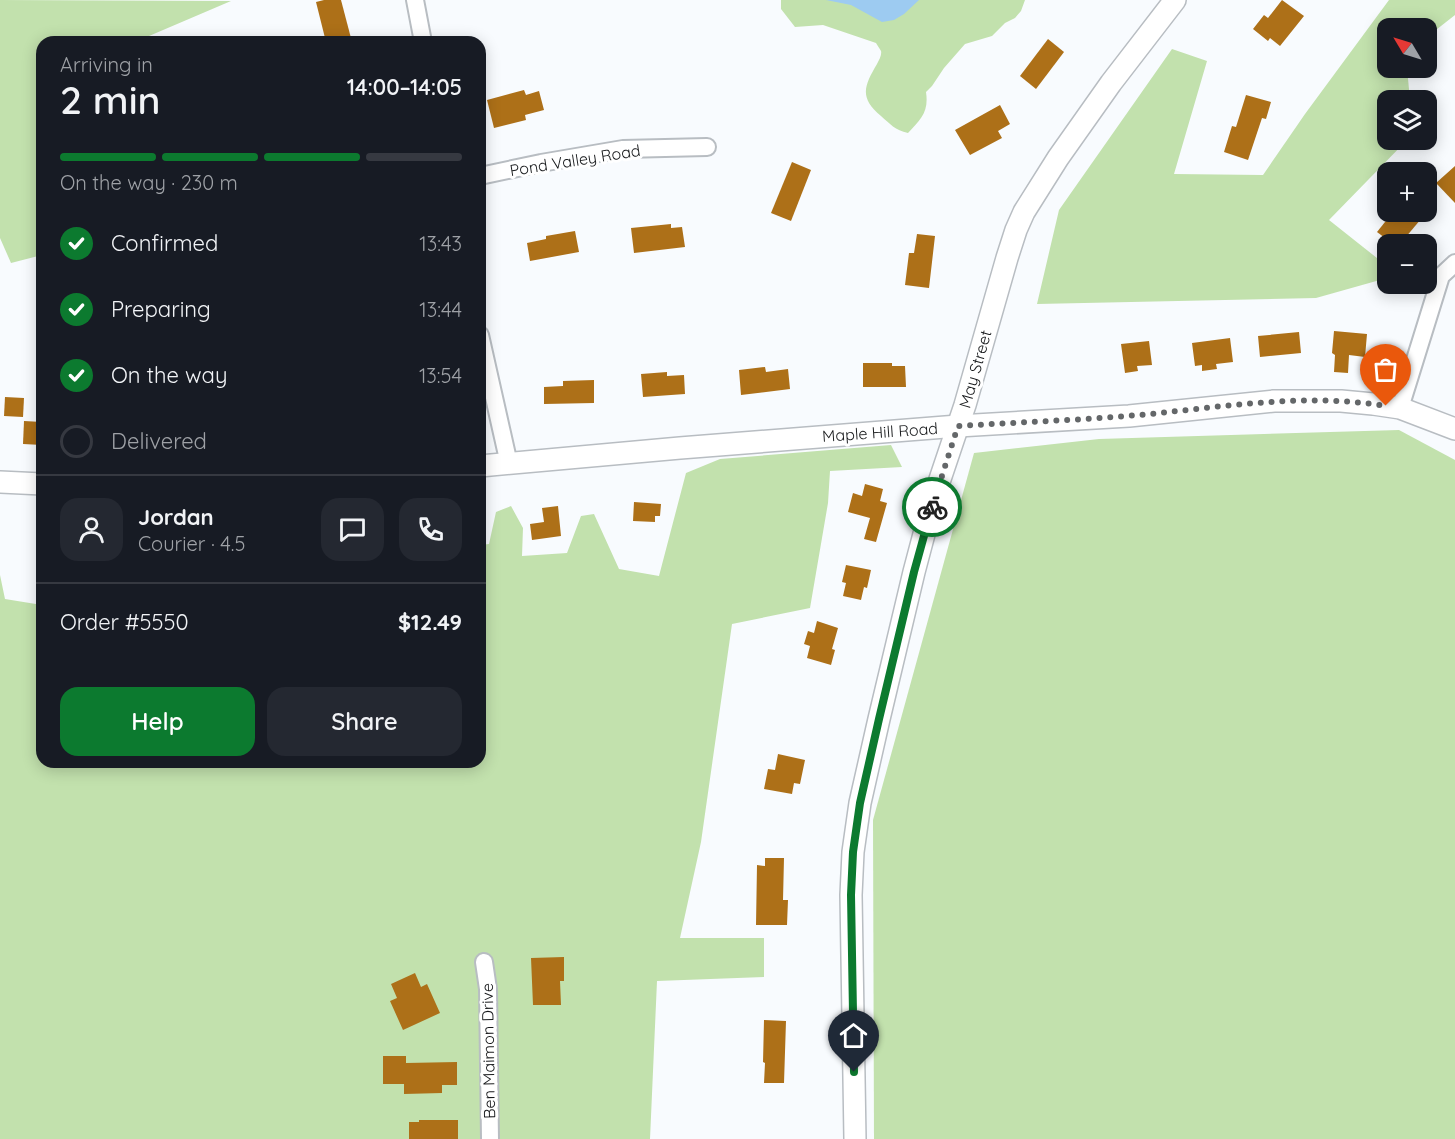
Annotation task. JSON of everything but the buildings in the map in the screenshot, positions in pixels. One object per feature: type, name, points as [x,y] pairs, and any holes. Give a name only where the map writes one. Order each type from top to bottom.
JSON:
[{"type":"street","points":[[416,0],[422,36]]},
{"type":"street","name":"May Street","points":[[855,1139],[851,895],[853,852],[860,803],[879,719],[933,500],[958,426],[1007,258],[1024,212],[1058,158],[1111,83],[1175,0]]},
{"type":"street","name":"Pond Valley Road","points":[[486,175],[541,162],[623,149],[707,147]]},
{"type":"street","points":[[1400,408],[1441,276],[1455,263]]},
{"type":"street","points":[[486,362],[509,464]]},
{"type":"street","name":"Maple Hill Road","points":[[486,466],[958,426],[1129,416],[1274,401],[1341,401],[1400,408],[1455,429]]},
{"type":"street","points":[[0,482],[36,484]]},
{"type":"street","name":"Ben Maimon Drive","points":[[484,962],[488,989],[490,1139]]},
{"type":"green space","points":[[0,0],[231,1],[149,36],[36,36],[36,257],[11,263],[0,238]]},
{"type":"green space","points":[[781,0],[1025,0],[1021,11],[1015,18],[1005,23],[992,36],[965,44],[926,92],[927,99],[923,115],[908,133],[890,124],[869,103],[867,85],[881,54],[876,43],[823,25],[795,27],[781,9]]},
{"type":"green space","points":[[1389,0],[1455,0],[1455,15],[1437,29],[1437,18],[1377,18],[1377,78],[1408,78],[1409,90],[1377,90],[1377,150],[1397,150],[1386,162],[1377,162],[1377,171],[1329,220],[1377,258],[1377,281],[1316,298],[1037,304],[1059,210],[1172,49],[1207,61],[1174,174],[1263,175]]},
{"type":"green space","points":[[1399,430],[1455,460],[1455,1139],[874,1139],[873,820],[974,453],[1099,439]]},
{"type":"green space","points":[[891,445],[902,467],[830,471],[828,503],[810,608],[732,624],[701,842],[680,938],[764,938],[764,977],[657,981],[650,1139],[0,1139],[0,575],[5,599],[36,604],[36,768],[486,768],[486,544],[489,544],[496,512],[511,506],[523,528],[522,556],[567,553],[581,516],[594,514],[619,569],[659,576],[686,473],[720,459]]},
{"type":"water","points":[[826,0],[919,0],[894,20],[882,22],[851,5]]},
{"type":"way so far","points":[[932,507],[958,426],[1129,416],[1274,401],[1341,401],[1386,406]]},
{"type":"route","points":[[854,1072],[851,895],[853,852],[860,803],[879,719],[932,507]]}]
